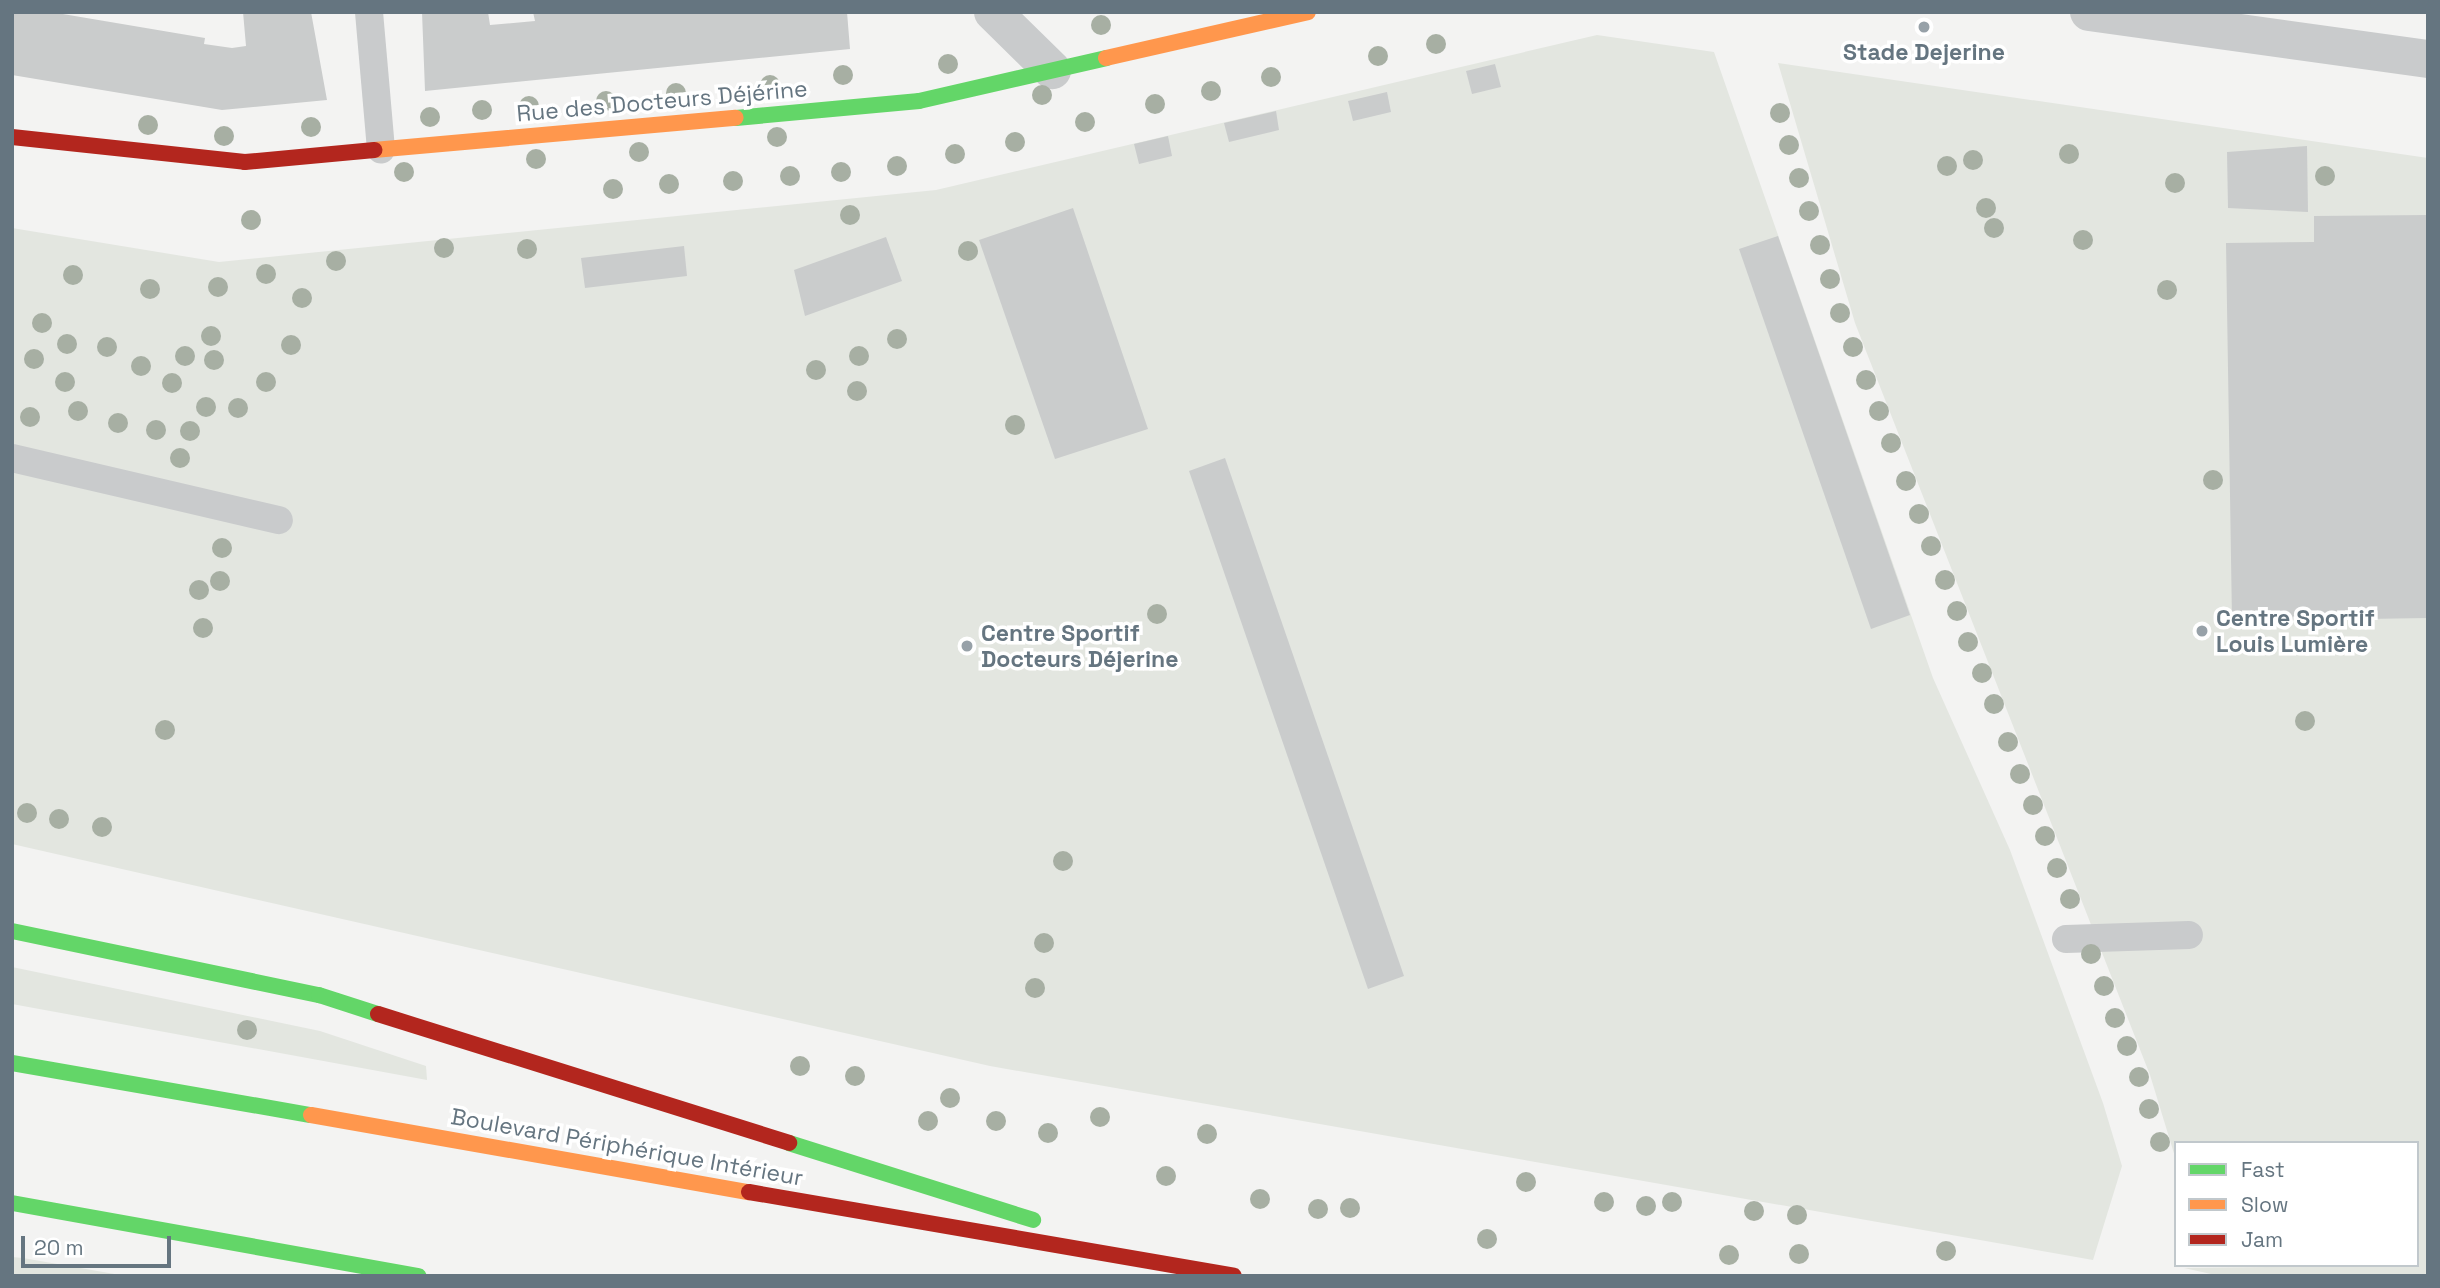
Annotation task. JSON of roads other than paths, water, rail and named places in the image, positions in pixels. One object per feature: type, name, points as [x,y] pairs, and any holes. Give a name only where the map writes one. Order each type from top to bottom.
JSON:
[{"type":"main road","name":"Rue des Docteurs Déjérine","points":[[12,137],[245,162],[919,100],[1308,12]]},
{"type":"main road","points":[[12,931],[319,995],[1175,1265]]},
{"type":"main road","name":"Boulevard Périphérique Intérieur","points":[[12,1063],[1234,1276]]},
{"type":"main road","points":[[12,1203],[419,1276]]},
{"type":"street","points":[[993,12],[1052,70]]},
{"type":"street","points":[[2089,12],[2428,59]]},
{"type":"lane","points":[[369,12],[381,149]]},
{"type":"lane","points":[[12,458],[279,520]]},
{"type":"lane","points":[[2066,939],[2189,935]]},
{"type":"place","name":"Stade Dejerine","points":[[1924,27]]},
{"type":"place","name":"Centre Sportif Louis Lumière","points":[[2202,631]]},
{"type":"place","name":"Centre Sportif Docteurs Déjerine","points":[[967,646]]}]
